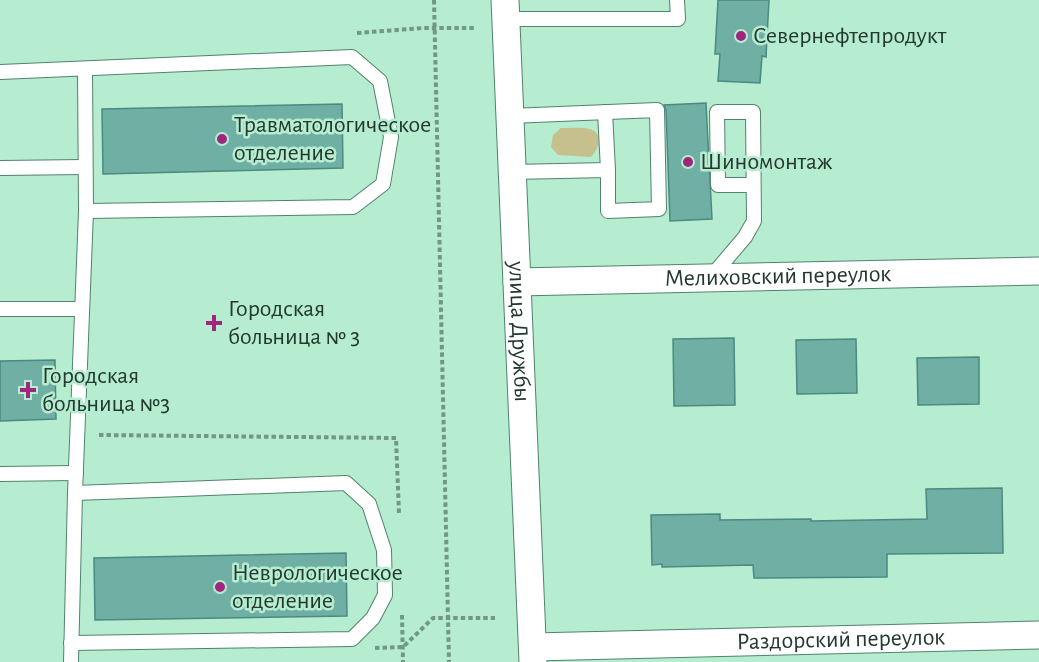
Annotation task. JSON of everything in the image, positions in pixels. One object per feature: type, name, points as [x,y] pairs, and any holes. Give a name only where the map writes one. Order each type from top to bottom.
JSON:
[{"type":"street","name":"улица Дружбы","points":[[506,16],[533,654]]},
{"type":"street","name":"Мелиховский переулок","points":[[517,282],[1039,271]]},
{"type":"street","name":"Раздорский переулок","points":[[533,654],[1039,635]]},
{"type":"lane","points":[[506,16],[678,19],[677,0]]},
{"type":"lane","points":[[0,72],[352,57],[380,81],[390,137],[383,184],[353,207],[86,211]]},
{"type":"lane","points":[[71,662],[86,211],[85,69]]},
{"type":"lane","points":[[510,116],[605,112],[657,110],[659,209],[608,211],[605,112]]},
{"type":"lane","points":[[710,278],[745,237],[754,221],[753,112],[717,112],[718,185],[753,185]]},
{"type":"lane","points":[[0,168],[85,166]]},
{"type":"lane","points":[[512,172],[608,170]]},
{"type":"lane","points":[[0,309],[82,309]]},
{"type":"lane","points":[[0,474],[76,473]]},
{"type":"lane","points":[[71,643],[352,639],[373,618],[385,595],[384,550],[369,504],[346,483],[75,493]]},
{"type":"path","points":[[434,0],[449,662]]},
{"type":"path","points":[[423,28],[506,16]]},
{"type":"path","points":[[433,618],[495,618]]},
{"type":"shaded area","points":[[561,128],[584,128],[595,131],[599,142],[591,157],[558,155],[551,147],[553,135]]},
{"type":"building","name":"Севернефтепродукт","points":[[718,0],[769,0],[766,57],[762,56],[760,83],[718,81],[720,54],[715,54]]},
{"type":"building","name":"Шиномонтаж","points":[[706,103],[712,219],[670,221],[664,105]]},
{"type":"building","name":"Травматологическое отделение","points":[[342,104],[343,168],[103,174],[102,109]]},
{"type":"building","points":[[734,338],[735,405],[674,406],[673,339]]},
{"type":"building","points":[[856,339],[857,393],[797,394],[796,340]]},
{"type":"building","points":[[979,357],[979,404],[918,405],[917,358]]},
{"type":"building","name":"Городская больница №3","points":[[55,360],[56,419],[0,421],[0,361]]},
{"type":"building","points":[[1002,488],[1003,553],[887,554],[887,577],[754,578],[753,565],[662,567],[662,564],[652,565],[651,515],[720,514],[720,520],[927,519],[926,489]]},
{"type":"building","name":"Неврологическое отделение","points":[[346,553],[347,616],[95,620],[94,558]]},
{"type":"place","name":"Севернефтепродукт","points":[[741,36]]},
{"type":"place","name":"Травматологическое отделение","points":[[222,139]]},
{"type":"place","name":"Шиномонтаж","points":[[688,162]]},
{"type":"place","name":"Городская больница № 3","points":[[214,323]]},
{"type":"place","name":"Городская больница №3","points":[[28,390]]},
{"type":"place","name":"Неврологическое отделение","points":[[220,587]]}]
